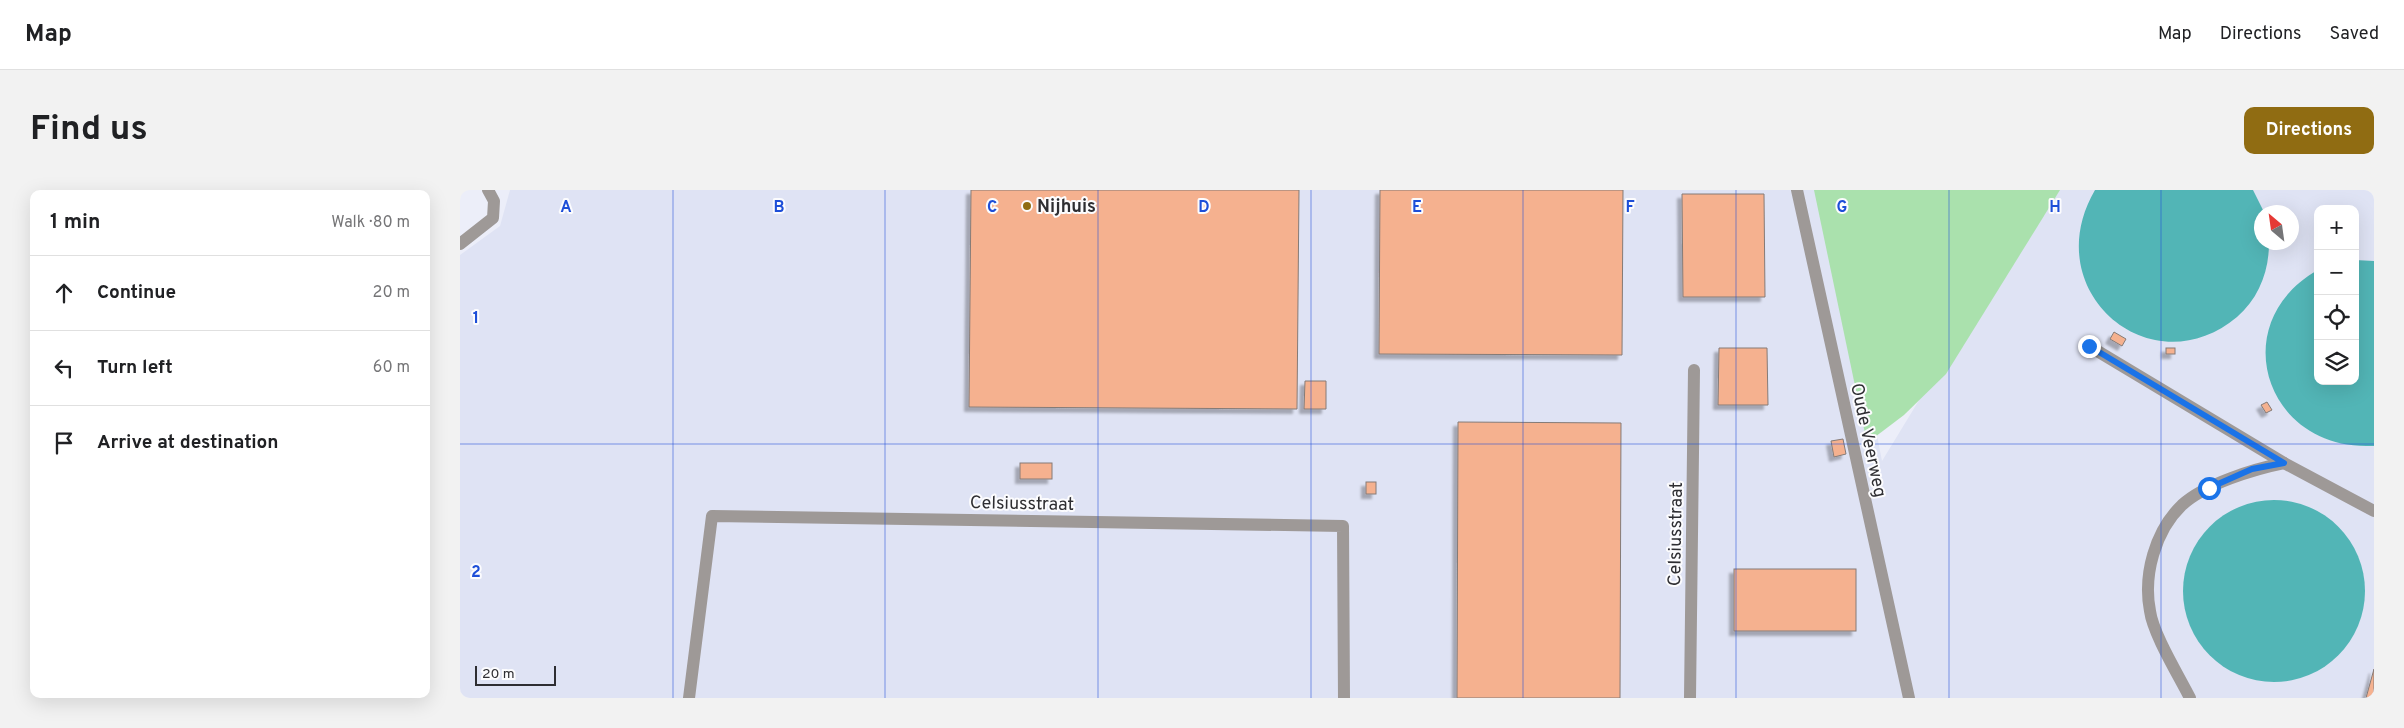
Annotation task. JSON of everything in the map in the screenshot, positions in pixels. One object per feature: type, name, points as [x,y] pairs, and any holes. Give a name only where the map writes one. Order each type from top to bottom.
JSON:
[{"type":"street","points":[[460,244],[493,218],[494,201],[488,190]]},
{"type":"street","name":"Oude Veerweg","points":[[1797,190],[1909,698]]},
{"type":"street","points":[[2089,346],[2284,463],[2374,511]]},
{"type":"street","name":"Celsiusstraat","points":[[1690,698],[1694,370]]},
{"type":"street","points":[[2190,698],[2166,652],[2150,612],[2150,572],[2157,539],[2182,505],[2209,488],[2252,469],[2284,463]]},
{"type":"street","name":"Celsiusstraat","points":[[689,698],[712,516],[1343,526],[1344,698]]},
{"type":"shaded area","points":[[510,190],[1830,190],[1882,461],[2047,190],[2374,190],[2374,698],[460,698],[460,255],[500,226]]},
{"type":"green space","points":[[1814,190],[2060,190],[1946,374],[1904,415],[1867,443]]},
{"type":"water","points":[[2095,190],[2253,190],[2260,205],[2254,205],[2254,250],[2269,250],[2265,274],[2257,293],[2245,310],[2237,317],[2204,336],[2170,342],[2139,335],[2112,318],[2091,294],[2080,263],[2081,227]]},
{"type":"water","points":[[2359,260],[2374,261],[2374,446],[2334,441],[2304,427],[2282,405],[2269,379],[2266,349],[2272,320],[2289,293],[2314,273],[2314,385],[2359,385]]},
{"type":"water","points":[[2274,500],[2292,502],[2309,507],[2332,521],[2344,533],[2358,556],[2363,573],[2365,591],[2363,609],[2358,626],[2344,649],[2332,661],[2309,675],[2292,680],[2274,682],[2256,680],[2239,675],[2216,661],[2204,649],[2190,626],[2185,609],[2183,591],[2185,573],[2190,556],[2204,533],[2216,521],[2239,507],[2256,502]]},
{"type":"building","points":[[971,190],[1299,190],[1297,409],[969,407]]},
{"type":"building","points":[[1380,190],[1623,190],[1622,355],[1379,354]]},
{"type":"building","points":[[1682,194],[1764,194],[1765,297],[1683,297]]},
{"type":"building","points":[[2114,332],[2126,339],[2122,346],[2110,339]]},
{"type":"building","points":[[1719,348],[1767,348],[1768,405],[1718,405]]},
{"type":"building","points":[[2166,348],[2175,348],[2175,354],[2166,354]]},
{"type":"building","points":[[1305,381],[1326,381],[1326,409],[1304,409]]},
{"type":"building","points":[[2267,402],[2272,410],[2266,413],[2261,405]]},
{"type":"building","points":[[1458,422],[1621,423],[1620,698],[1457,698]]},
{"type":"building","points":[[1843,439],[1846,454],[1834,457],[1831,441]]},
{"type":"building","points":[[1020,463],[1052,463],[1052,479],[1020,479]]},
{"type":"building","points":[[1366,482],[1376,482],[1376,494],[1366,494]]},
{"type":"building","points":[[1734,569],[1856,569],[1856,631],[1734,631]]},
{"type":"building","points":[[2374,669],[2374,698],[2366,698]]},
{"type":"place","name":"Nijhuis","points":[[1027,206]]},
{"type":"route","points":[[2089,346],[2284,463],[2252,469],[2209,488]]}]
